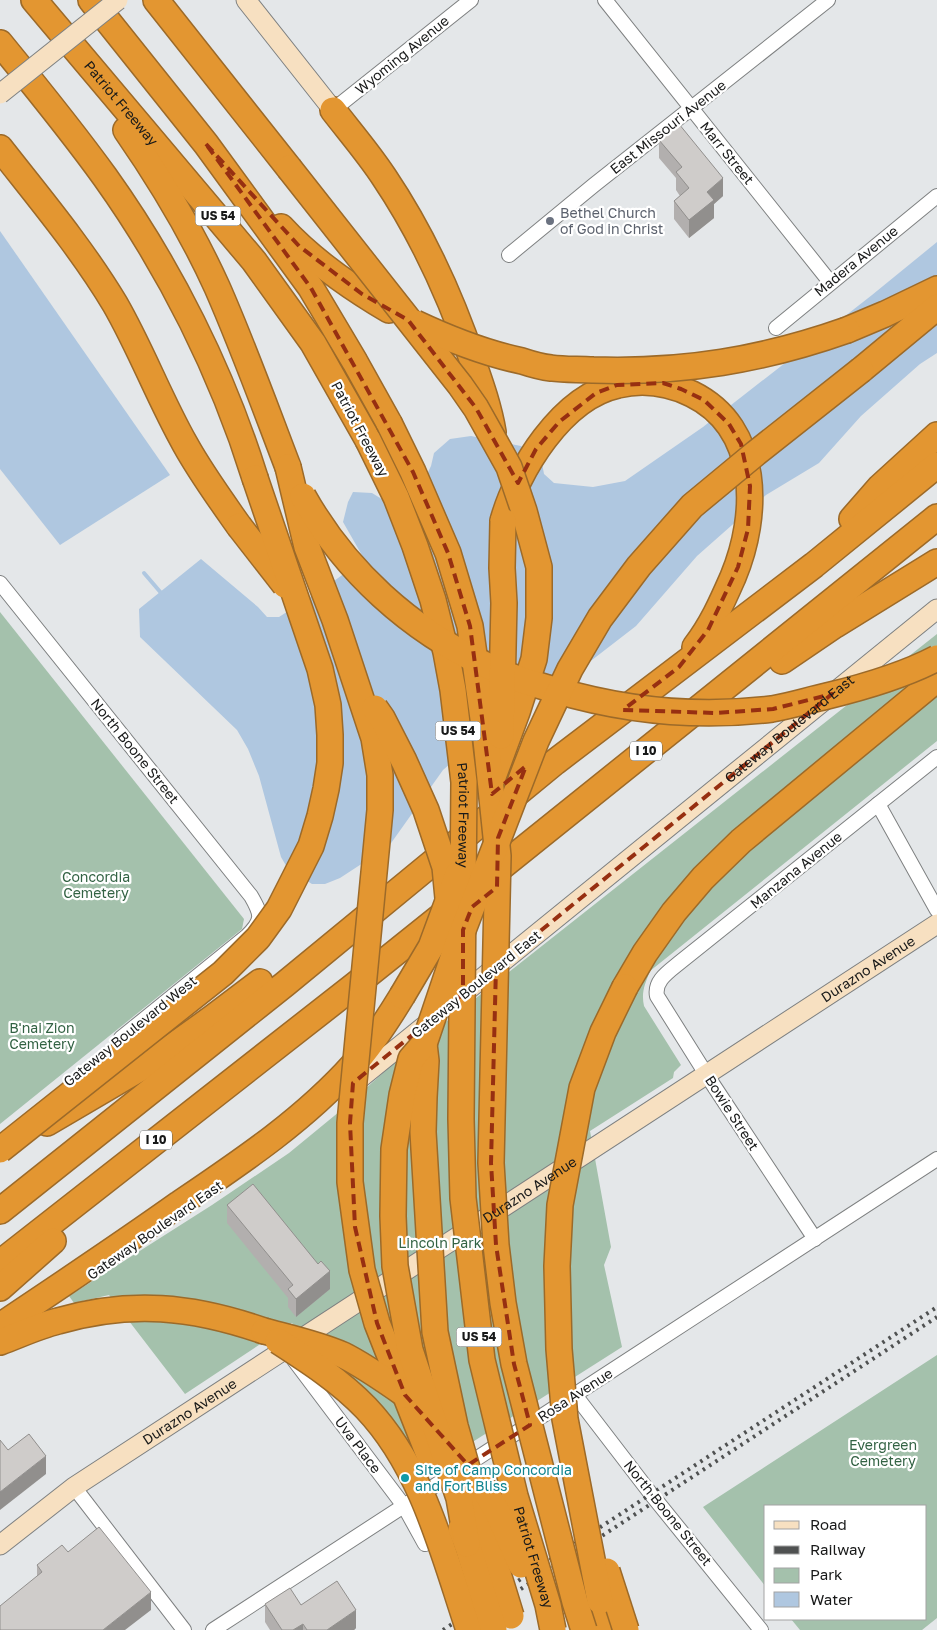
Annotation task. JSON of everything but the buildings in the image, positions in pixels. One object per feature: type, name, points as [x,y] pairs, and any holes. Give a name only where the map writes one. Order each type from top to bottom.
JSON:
[{"type":"highway","name":"Patriot Freeway","points":[[91,0],[206,144],[311,288],[389,423],[448,554],[470,626],[486,740],[498,856],[491,1163],[496,1245],[503,1303],[514,1364],[584,1630]]},
{"type":"highway","points":[[0,1326],[217,1179],[281,1132],[323,1095],[356,1062],[390,1016],[431,947],[517,712],[534,659],[539,618],[539,567],[524,511],[509,467],[476,408],[460,385],[156,0]]},
{"type":"highway","name":"Patriot Freeway","points":[[39,5],[254,261],[313,343],[368,440],[396,498],[433,600],[453,690],[464,782],[462,1198],[482,1360],[515,1496],[548,1605],[553,1630]]},
{"type":"highway","points":[[39,5],[147,161],[183,222],[216,286],[288,466],[314,516],[335,546],[367,582],[399,612],[462,654],[514,678],[574,696],[615,706],[647,711],[716,713],[773,708],[862,687],[937,658]]},
{"type":"highway","points":[[0,43],[75,136],[106,179],[152,251],[182,305],[224,392],[243,440],[320,669],[328,705],[330,735],[330,763],[326,789],[320,816],[310,846],[280,909],[258,938],[223,972],[0,1150]]},
{"type":"highway","points":[[333,110],[384,176],[431,256],[460,322],[489,411],[499,463],[503,521],[502,568],[504,603],[498,856]]},
{"type":"highway","points":[[206,144],[299,246],[343,281],[389,310],[445,337],[492,354],[550,368],[659,370],[743,359],[813,342],[885,314],[937,289]]},
{"type":"highway","points":[[0,148],[55,217],[91,267],[115,305],[184,443],[204,477],[239,526],[324,634],[382,718],[404,760],[426,810],[445,867],[463,1036]]},
{"type":"highway","points":[[467,1544],[459,1498],[410,1350],[395,1266],[393,1216],[394,1149],[402,1095],[411,1059],[424,1044],[458,943],[536,741],[570,669],[600,618],[639,566],[692,506],[937,307]]},
{"type":"highway","points":[[503,521],[508,502],[536,449],[559,422],[577,405],[596,393],[617,384],[663,383],[704,400],[729,424],[741,444],[750,486],[748,529],[738,567],[720,608],[708,630],[680,667]]},
{"type":"highway","points":[[814,565],[880,486],[937,435]]},
{"type":"highway","points":[[288,466],[307,547],[335,620],[367,715],[374,738],[380,775],[380,810],[350,1122],[350,1182],[362,1270],[377,1323],[420,1433],[467,1544],[494,1630]]},
{"type":"highway","points":[[0,1211],[309,953],[555,762],[814,565],[937,466]]},
{"type":"highway","name":"I 10","points":[[0,1263],[350,989],[937,517]]},
{"type":"highway","points":[[350,989],[412,955],[786,658],[835,625],[937,562]]},
{"type":"highway","points":[[600,1601],[564,1419],[559,1349],[557,1266],[560,1205],[582,1088],[603,1032],[645,952],[674,912],[703,878],[741,841],[937,679]]},
{"type":"highway","points":[[0,1150],[151,1062],[211,1020],[279,978]]},
{"type":"highway","points":[[424,1044],[426,1061],[423,1132],[435,1332],[455,1426],[516,1630]]},
{"type":"highway","points":[[0,1288],[83,1216],[186,1133],[250,1067]]},
{"type":"highway","points":[[0,1340],[55,1321],[102,1311],[156,1307],[187,1311],[242,1324],[316,1345],[343,1356],[380,1376],[415,1402],[447,1438],[476,1476],[512,1543],[547,1630]]},
{"type":"highway","points":[[264,1331],[350,1393],[372,1415],[397,1449],[413,1475],[430,1516],[468,1630]]},
{"type":"highway","points":[[533,1434],[554,1474],[582,1558],[600,1601],[609,1630]]},
{"type":"highway","points":[[573,1466],[586,1496],[600,1550],[626,1630]]},
{"type":"main road","points":[[0,94],[118,0]]},
{"type":"main road","points":[[246,0],[333,110]]},
{"type":"main road","name":"Gateway Boulevard East","points":[[0,1340],[181,1214],[280,1142],[937,609]]},
{"type":"main road","name":"Durazno Avenue","points":[[0,1545],[74,1487],[937,924]]},
{"type":"street","name":"Wyoming Avenue","points":[[333,110],[471,0]]},
{"type":"street","name":"Marr Street","points":[[605,0],[830,282]]},
{"type":"street","name":"East Missouri Avenue","points":[[509,255],[828,0]]},
{"type":"street","name":"Madera Avenue","points":[[776,328],[937,196]]},
{"type":"street","name":"North Boone Street","points":[[0,582],[251,896],[260,912],[258,924]]},
{"type":"street","name":"Manzana Avenue","points":[[657,985],[678,963],[937,757]]},
{"type":"street","points":[[878,804],[937,910]]},
{"type":"street","name":"Gateway Boulevard West","points":[[0,1137],[247,936],[258,924]]},
{"type":"street","name":"Bowie Street","points":[[657,985],[657,996],[815,1239]]},
{"type":"street","name":"Rosa Avenue","points":[[213,1630],[937,1159]]},
{"type":"street","name":"Uva Place","points":[[286,1349],[404,1506],[425,1544]]},
{"type":"street","name":"North Boone Street","points":[[575,1395],[651,1494],[761,1630]]},
{"type":"street","points":[[74,1487],[184,1630]]},
{"type":"highlighted area","points":[[206,144],[299,246],[362,294],[408,320],[476,408],[518,483],[536,449],[559,422],[596,393],[617,385],[663,383],[681,389],[704,400],[729,424],[741,444],[750,486],[748,529],[738,567],[708,630],[679,667],[623,710],[716,713],[773,709],[832,694],[496,967],[491,1163],[496,1245],[514,1364],[530,1425],[468,1465],[405,1395],[377,1323],[355,1227],[350,1123],[353,1083],[463,994],[463,930],[472,907],[497,887],[498,838],[526,766],[492,794],[470,626],[448,553],[413,472],[311,288]]},
{"type":"green space","name":"Concordia Cemetery","points":[[0,612],[244,919],[242,929],[0,1124]]},
{"type":"green space","name":"Lincoln Park","points":[[937,634],[937,741],[650,971],[643,992],[644,1006],[681,1065],[674,1072],[673,1078],[590,1131],[611,1247],[604,1265],[622,1347],[411,1481],[381,1436],[292,1323],[185,1394],[109,1295],[74,1303],[69,1296],[212,1205],[289,1153],[345,1107],[395,1062]]},
{"type":"green space","name":"Evergreen Cemetery","points":[[937,1355],[937,1618],[922,1630],[800,1630],[792,1620],[927,1620],[927,1505],[764,1505],[764,1584],[703,1507]]},
{"type":"water","points":[[0,231],[170,475],[60,545],[0,469]]},
{"type":"water","points":[[937,242],[937,353],[920,364],[861,416],[819,463],[766,495],[697,556],[636,626],[592,660],[530,695],[443,770],[389,846],[340,878],[325,884],[312,884],[288,869],[281,857],[259,776],[248,749],[237,730],[140,637],[139,609],[201,559],[258,607],[267,617],[279,617],[330,584],[357,564],[363,557],[343,522],[348,502],[353,492],[372,493],[385,501],[410,495],[426,476],[434,453],[450,439],[471,436],[521,446],[542,463],[544,474],[554,483],[593,487],[625,481],[703,427]]},
{"type":"waterway","points":[[144,573],[162,594]]},
{"type":"railway","points":[[443,1630],[937,1307]]},
{"type":"railway","points":[[458,1630],[937,1317]]},
{"type":"place","name":"Bethel Church of God in Christ","points":[[550,221]]},
{"type":"place","name":"Site of Camp Concordia and Fort Bliss","points":[[405,1478]]},
{"type":"park label","name":"B'nai Zion Cemetery","points":[[42,1036]]}]
